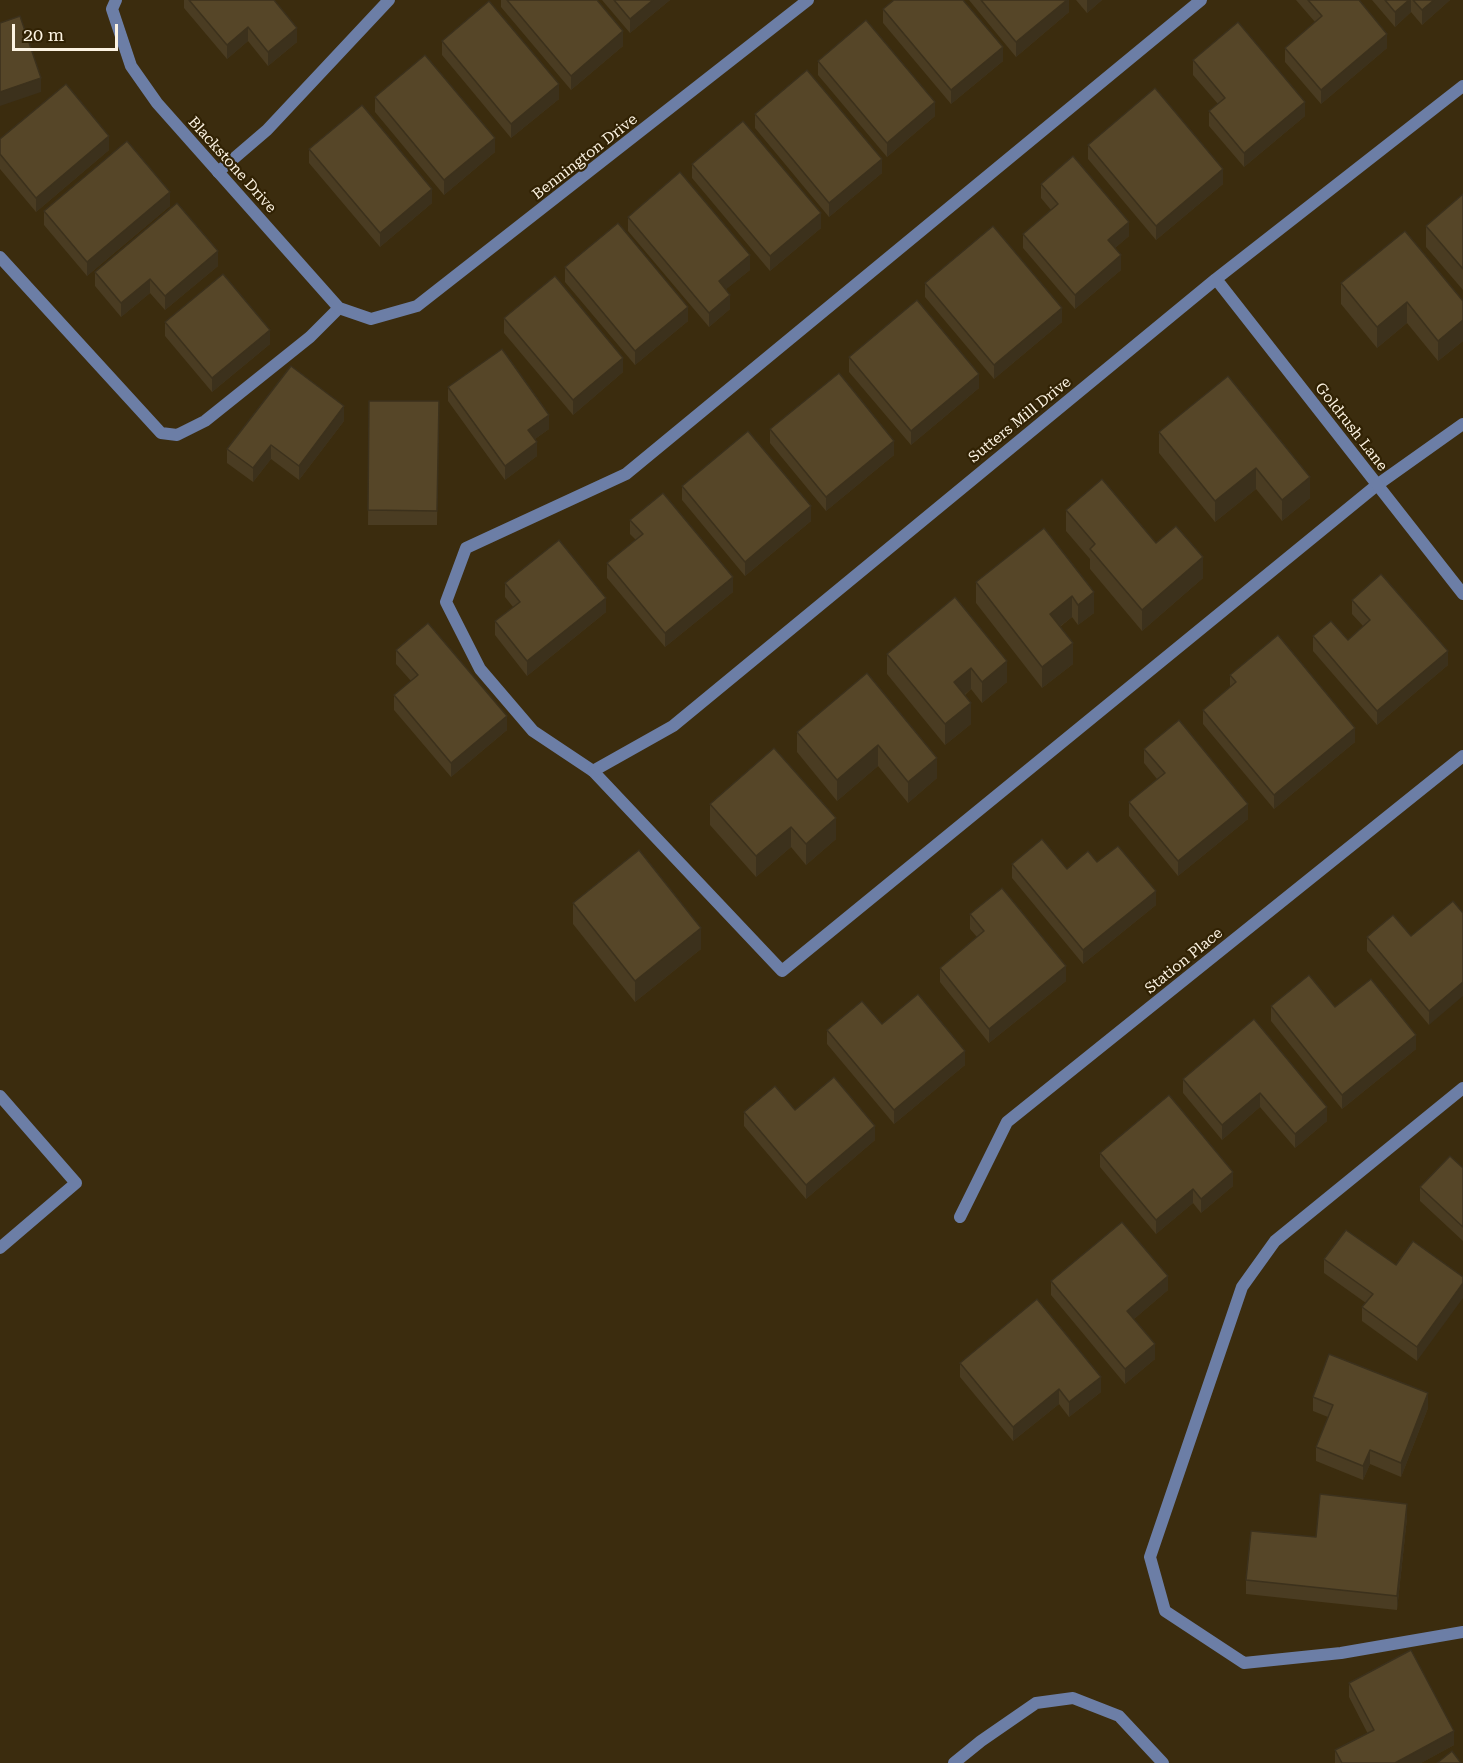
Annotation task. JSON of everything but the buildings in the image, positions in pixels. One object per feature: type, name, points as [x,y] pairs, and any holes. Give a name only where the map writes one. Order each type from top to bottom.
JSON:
[{"type":"street","name":"Blackstone Drive","points":[[116,0],[112,9],[131,66],[157,103],[339,308],[371,319]]},
{"type":"street","points":[[218,172],[267,130],[390,0]]},
{"type":"street","name":"Bennington Drive","points":[[371,319],[417,306],[808,0]]},
{"type":"street","points":[[1201,0],[626,474],[466,548],[446,602],[480,669],[533,731],[593,771],[782,971],[1377,485],[1463,424]]},
{"type":"street","name":"Sutters Mill Drive","points":[[593,771],[673,726],[1216,279],[1463,86]]},
{"type":"street","points":[[0,256],[160,433],[177,435],[205,421],[310,337],[339,308]]},
{"type":"street","name":"Goldrush Lane","points":[[1216,279],[1463,594]]},
{"type":"street","name":"Station Place","points":[[960,1217],[1007,1122],[1463,756]]},
{"type":"street","points":[[1463,1088],[1275,1240],[1242,1287],[1150,1557],[1165,1611],[1244,1663],[1341,1653],[1463,1632]]},
{"type":"street","points":[[0,1096],[76,1183],[0,1248]]},
{"type":"street","points":[[954,1763],[981,1741],[1036,1703],[1073,1698],[1119,1716],[1163,1763]]}]
